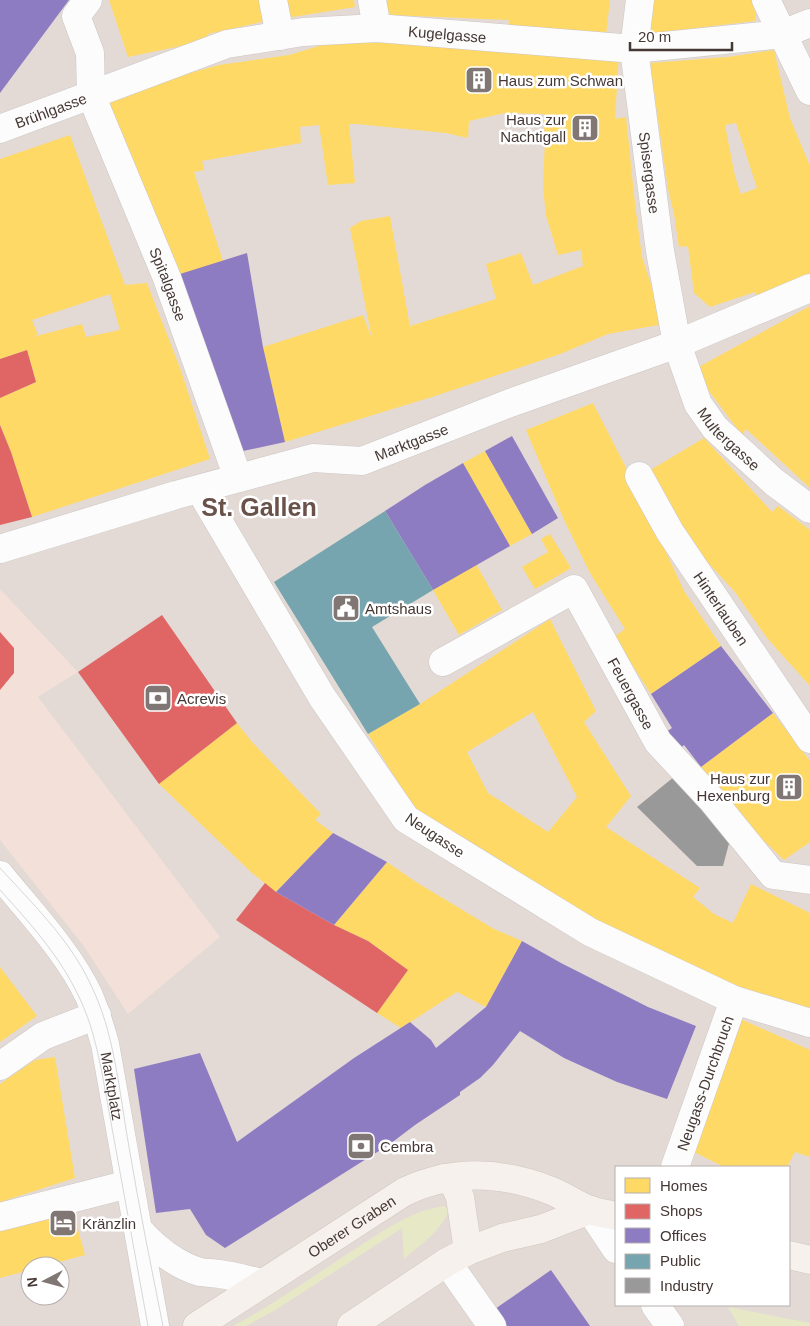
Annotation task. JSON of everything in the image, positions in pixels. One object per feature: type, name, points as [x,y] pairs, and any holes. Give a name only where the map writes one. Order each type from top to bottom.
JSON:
[{"type":"main road","name":"Oberer Graben","points":[[174,1326],[200,1324],[404,1192],[423,1182],[474,1175],[521,1180],[551,1190],[590,1210],[615,1216]]},
{"type":"main road","points":[[444,1178],[454,1184],[460,1197],[458,1256]]},
{"type":"main road","points":[[352,1326],[458,1256],[502,1238],[540,1229],[590,1210]]},
{"type":"main road","points":[[790,1255],[810,1260]]},
{"type":"street","name":"Brühlgasse","points":[[0,129],[91,95],[90,53],[76,16],[88,0]]},
{"type":"street","points":[[273,0],[280,36]]},
{"type":"street","points":[[372,0],[377,28]]},
{"type":"street","name":"Spisergasse","points":[[640,0],[634,49],[660,251],[678,344]]},
{"type":"street","points":[[766,0],[810,91]]},
{"type":"street","name":"Kugelgasse","points":[[91,95],[227,44],[303,32],[377,28],[634,49],[783,34],[810,23]]},
{"type":"street","name":"Spitalgasse","points":[[91,95],[167,278],[238,478]]},
{"type":"street","name":"Marktgasse","points":[[0,549],[176,495],[313,458],[362,461],[510,403],[678,344],[810,288]]},
{"type":"street","name":"Multergasse","points":[[678,344],[698,404],[715,428],[774,482],[810,509]]},
{"type":"street","name":"Hinterlauben","points":[[639,476],[670,532],[810,739]]},
{"type":"street","name":"Neugasse","points":[[200,490],[322,697],[406,819],[590,932],[734,1000],[810,1022]]},
{"type":"street","name":"Feuergasse","points":[[443,662],[574,589],[658,742],[712,800],[773,875],[810,880]]},
{"type":"street","name":"Marktplatz","points":[[0,875],[70,964],[88,994],[97,1015],[105,1044],[155,1326]]},
{"type":"street","name":"Neugass-Durchbruch","points":[[675,1166],[734,1000]]},
{"type":"street","points":[[0,1066],[43,1036],[97,1015]]},
{"type":"street","points":[[0,1217],[129,1184]]},
{"type":"street","points":[[590,1210],[615,1248]]},
{"type":"street","points":[[139,1230],[146,1239],[168,1255],[199,1272],[262,1283]]},
{"type":"street","points":[[458,1256],[492,1326]]},
{"type":"street","points":[[656,1306],[670,1326]]},
{"type":"shaded area","points":[[0,0],[810,0],[810,1326],[0,1326]]},
{"type":"shaded area","points":[[0,589],[78,672],[38,697],[220,937],[128,1014],[83,945],[0,840]]},
{"type":"green space","points":[[444,1206],[449,1210],[441,1225],[404,1259],[402,1228],[277,1309],[246,1326],[233,1326],[395,1224],[419,1213]]},
{"type":"green space","points":[[728,1307],[810,1323],[810,1326],[739,1326]]},
{"type":"building: Homes","points":[[109,0],[267,0],[271,20],[208,34],[210,40],[128,57]]},
{"type":"building: Homes","points":[[276,0],[354,0],[355,7],[280,19]]},
{"type":"building: Homes","points":[[386,0],[610,0],[606,35],[508,27],[509,20],[389,15]]},
{"type":"building: Homes","points":[[652,0],[751,0],[756,13],[755,21],[654,33],[649,28]]},
{"type":"building: Homes","points":[[359,34],[619,54],[615,119],[626,117],[642,257],[664,324],[608,334],[560,354],[435,396],[285,442],[263,347],[363,315],[372,339],[350,228],[361,221],[390,216],[410,326],[496,299],[486,264],[521,253],[533,285],[583,266],[581,250],[558,255],[546,216],[543,187],[545,138],[543,114],[505,113],[469,121],[468,138],[446,133],[349,124],[355,183],[328,185],[319,125],[300,127],[301,143],[202,161],[204,170],[194,172],[223,261],[175,276],[103,97],[219,65],[289,55]]},
{"type":"building: Homes","points":[[774,50],[790,118],[810,166],[810,278],[757,296],[755,292],[710,307],[694,293],[688,246],[679,247],[668,189],[650,63],[728,57]],"holes":[[[736,123],[757,188],[741,194],[735,176],[725,125]]]},
{"type":"building: Homes","points":[[70,135],[125,285],[147,283],[180,368],[210,459],[32,517],[11,452],[0,425],[0,398],[36,382],[27,350],[0,359],[0,159]],"holes":[[[110,294],[120,330],[86,337],[82,324],[29,338],[38,335],[32,320]]]},
{"type":"building: Homes","points":[[810,306],[810,488],[746,429],[742,435],[693,370]]},
{"type":"building: Homes","points":[[593,403],[638,491],[684,591],[721,646],[651,694],[614,637],[625,629],[590,573],[565,522],[526,430]]},
{"type":"building: Homes","points":[[704,438],[772,512],[778,506],[810,530],[810,686],[767,638],[735,592],[688,541],[647,472]]},
{"type":"building: Homes","points":[[485,451],[532,534],[510,546],[463,463]]},
{"type":"building: Homes","points":[[550,534],[571,568],[535,589],[522,567],[548,552],[541,539]]},
{"type":"building: Homes","points":[[476,564],[502,610],[459,635],[433,590]]},
{"type":"building: Homes","points":[[550,619],[596,711],[584,722],[631,796],[606,827],[700,888],[693,897],[714,914],[733,923],[751,884],[808,912],[810,915],[810,1012],[707,982],[653,954],[417,813],[368,734],[420,704]],"holes":[[[533,712],[577,797],[548,832],[488,793],[467,752]]]},
{"type":"building: Homes","points":[[773,713],[810,761],[810,842],[784,860],[735,813],[701,767]]},
{"type":"building: Homes","points":[[237,723],[252,742],[321,814],[315,820],[333,833],[276,892],[252,873],[159,784]]},
{"type":"building: Homes","points":[[387,862],[416,882],[494,929],[522,941],[486,1007],[457,992],[401,1028],[377,1013],[408,970],[368,941],[334,925]]},
{"type":"building: Homes","points":[[0,967],[37,1016],[0,1042]]},
{"type":"building: Homes","points":[[736,1017],[810,1050],[810,1157],[795,1152],[788,1166],[722,1166],[690,1150]]},
{"type":"building: Homes","points":[[55,1057],[75,1178],[0,1202],[0,1084],[35,1060]]},
{"type":"building: Homes","points":[[72,1208],[85,1255],[70,1259],[70,1256],[20,1256],[20,1273],[0,1278],[0,1228]]},
{"type":"building: Shops","points":[[27,350],[36,382],[0,398],[0,359]]},
{"type":"building: Shops","points":[[0,425],[11,452],[32,517],[0,525]]},
{"type":"building: Shops","name":"Acrevis","points":[[162,615],[237,723],[159,784],[78,672]]},
{"type":"building: Shops","points":[[0,632],[14,648],[14,673],[0,690]]},
{"type":"building: Shops","points":[[265,883],[276,892],[334,925],[368,941],[408,970],[377,1013],[236,920]]},
{"type":"building: Offices","points":[[0,0],[69,0],[0,93]]},
{"type":"building: Offices","points":[[247,253],[263,347],[285,442],[243,451],[180,274]]},
{"type":"building: Offices","points":[[512,436],[558,518],[532,534],[485,451]]},
{"type":"building: Offices","points":[[463,463],[510,546],[433,590],[385,511]]},
{"type":"building: Offices","points":[[721,646],[773,713],[701,767],[684,745],[674,754],[660,736],[672,728],[651,694]]},
{"type":"building: Offices","points":[[333,833],[387,862],[334,925],[276,892]]},
{"type":"building: Offices","points":[[522,941],[648,1007],[696,1026],[667,1099],[617,1082],[564,1058],[520,1031],[493,1065],[480,1078],[460,1092],[460,1095],[390,1144],[225,1248],[206,1235],[190,1209],[156,1213],[134,1069],[200,1053],[237,1142],[354,1058],[410,1022],[431,1040],[436,1048],[486,1007]]},
{"type":"building: Offices","points":[[551,1270],[590,1326],[507,1326],[495,1309]]},
{"type":"building: Public","name":"Amtshaus","points":[[385,511],[433,590],[372,627],[420,704],[368,734],[274,582]]},
{"type":"building: Industry","points":[[680,772],[731,836],[723,866],[697,866],[637,807]]},
{"type":"tram line","points":[[0,868],[37,908],[71,950],[98,1000],[115,1062],[137,1192],[163,1326]]},
{"type":"tram line","points":[[0,890],[33,928],[64,969],[87,1017],[102,1073],[148,1326]]},
{"type":"place","name":"Haus zum Schwan","points":[[479,80]]},
{"type":"place","name":"Haus zur Nachtigall","points":[[585,128]]},
{"type":"place","name":"Amtshaus","points":[[346,608]]},
{"type":"place","name":"Acrevis","points":[[158,698]]},
{"type":"place","name":"Haus zur Hexenburg","points":[[789,787]]},
{"type":"place","name":"Cembra","points":[[361,1146]]},
{"type":"place","name":"Kränzlin","points":[[63,1223]]},
{"type":"district","name":"St. Gallen","points":[[259,507]]}]
